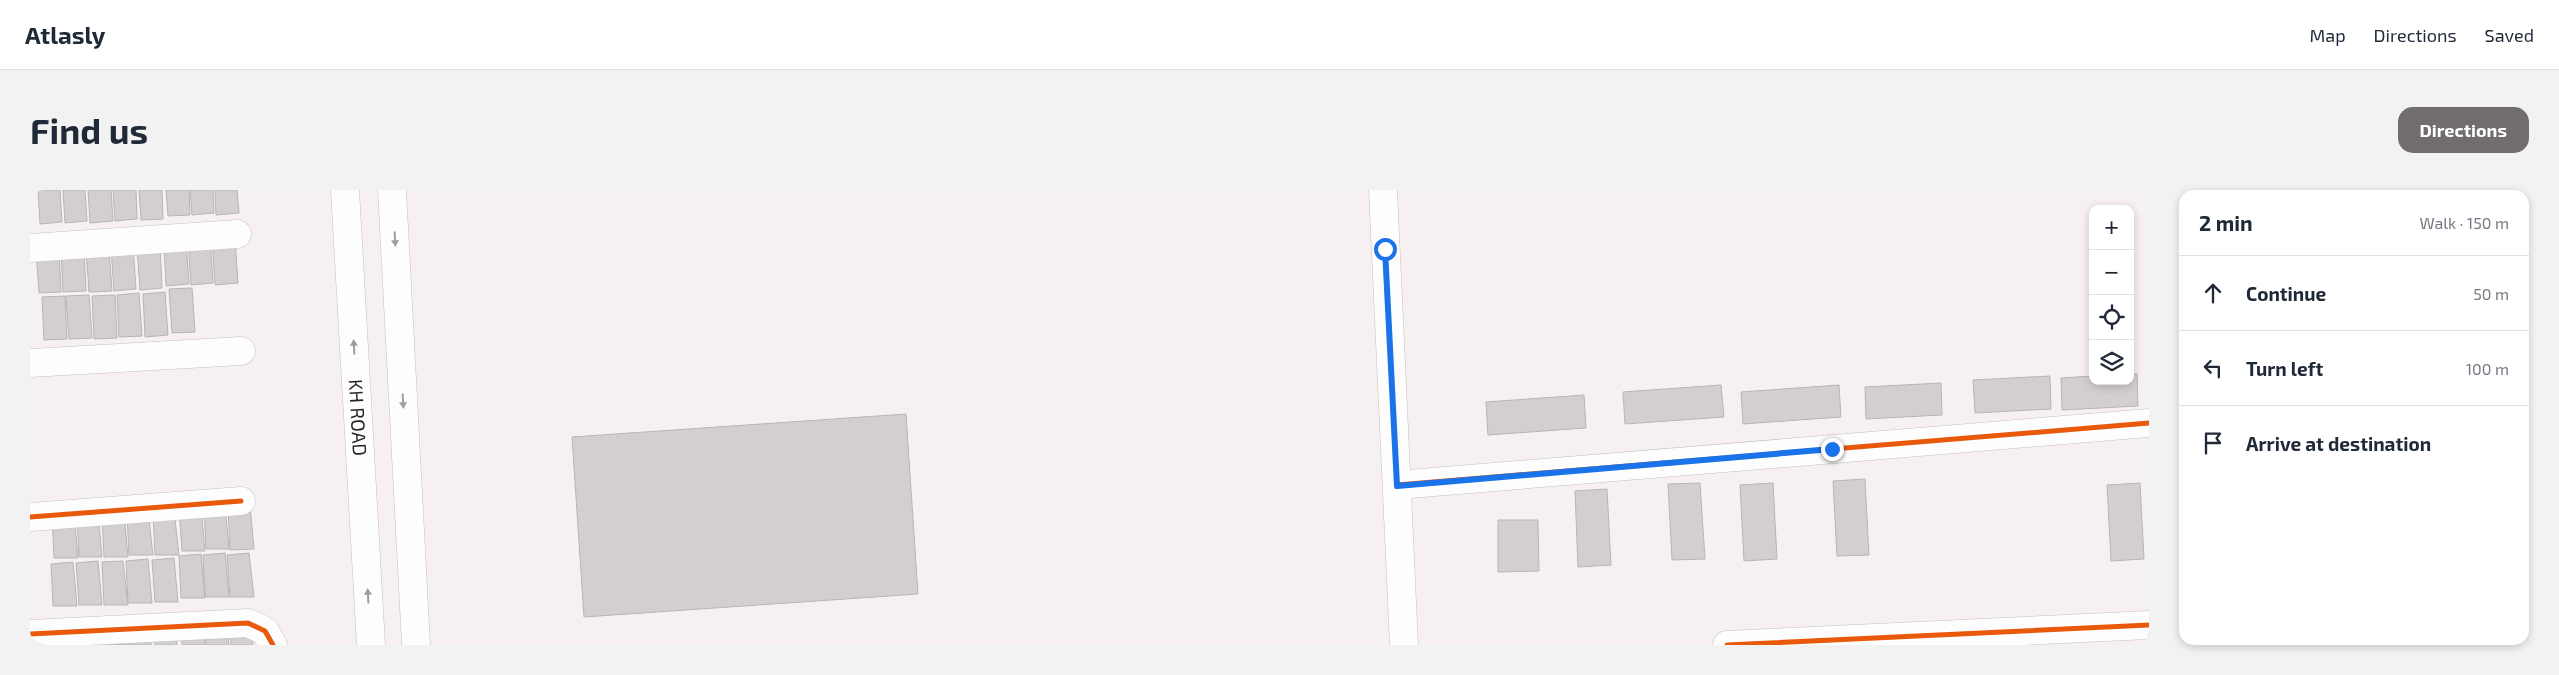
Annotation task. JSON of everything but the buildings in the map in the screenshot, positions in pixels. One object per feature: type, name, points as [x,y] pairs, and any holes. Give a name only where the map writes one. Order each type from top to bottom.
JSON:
[{"type":"street","name":"KH ROAD","points":[[345,190],[371,645]]},
{"type":"street","points":[[392,190],[416,645]]},
{"type":"street","points":[[1383,190],[1404,645]]},
{"type":"street","points":[[30,248],[237,234]]},
{"type":"street","points":[[30,363],[241,351]]},
{"type":"street","points":[[1397,486],[2149,423]]},
{"type":"street","points":[[30,517],[241,501]]},
{"type":"street","points":[[30,634],[248,623],[265,631],[273,645]]},
{"type":"street","points":[[1727,645],[2077,637],[2149,626]]},
{"type":"cycle path","points":[[1397,485],[2149,423]]},
{"type":"cycle path","points":[[30,517],[241,501]]},
{"type":"cycle path","points":[[30,634],[248,623],[265,631],[273,645]]},
{"type":"cycle path","points":[[1727,645],[2149,625]]},
{"type":"route","points":[[1385,249],[1397,486],[1832,449]]}]
